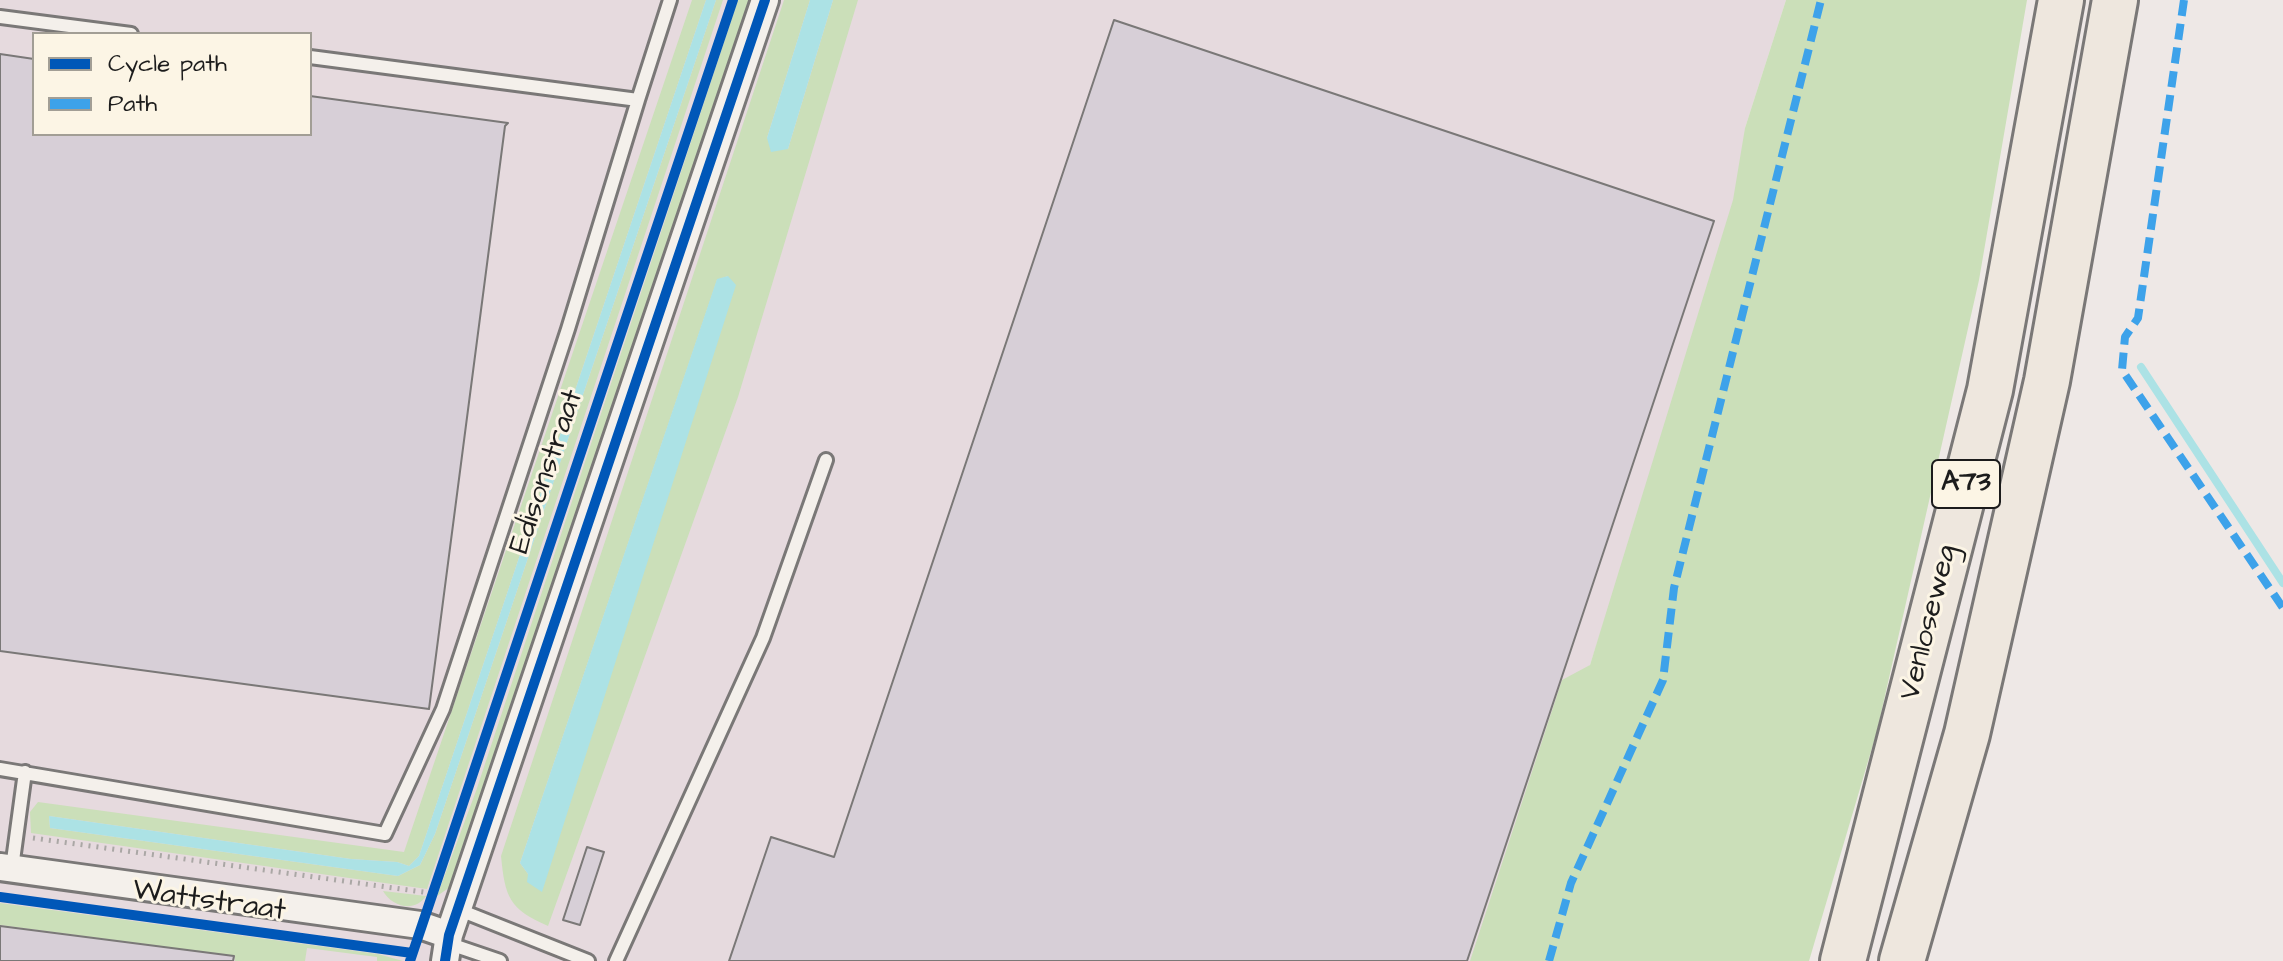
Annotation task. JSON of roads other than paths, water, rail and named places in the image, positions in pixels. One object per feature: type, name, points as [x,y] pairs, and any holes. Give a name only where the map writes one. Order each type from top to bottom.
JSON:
[{"type":"highway","name":"Venloseweg","points":[[1843,961],[1990,390],[2061,0]]},
{"type":"highway","name":"Venloseweg","points":[[1902,961],[1967,734],[2040,411],[2115,0]]},
{"type":"street","name":"Edisonstraat","points":[[447,946],[765,0]]},
{"type":"street","name":"Wattstraat","points":[[6,867],[420,925],[447,946]]},
{"type":"lane","points":[[0,769],[385,834],[443,709],[568,329],[670,0]]},
{"type":"lane","points":[[0,17],[116,32]]},
{"type":"lane","points":[[312,57],[638,100]]},
{"type":"lane","points":[[616,961],[763,638],[826,460]]},
{"type":"lane","points":[[6,867],[15,835],[25,772]]},
{"type":"lane","points":[[457,909],[588,961]]},
{"type":"lane","points":[[447,946],[500,961]]},
{"type":"water","points":[[706,0],[716,0],[435,834],[420,865],[398,876],[50,828],[49,816],[409,866],[419,856]]},
{"type":"water","points":[[810,0],[833,0],[788,149],[771,152],[767,138]]},
{"type":"water","points":[[728,276],[736,285],[542,892],[527,882],[528,874],[520,863],[717,279]]},
{"type":"waterway","points":[[2141,367],[2283,583]]}]
